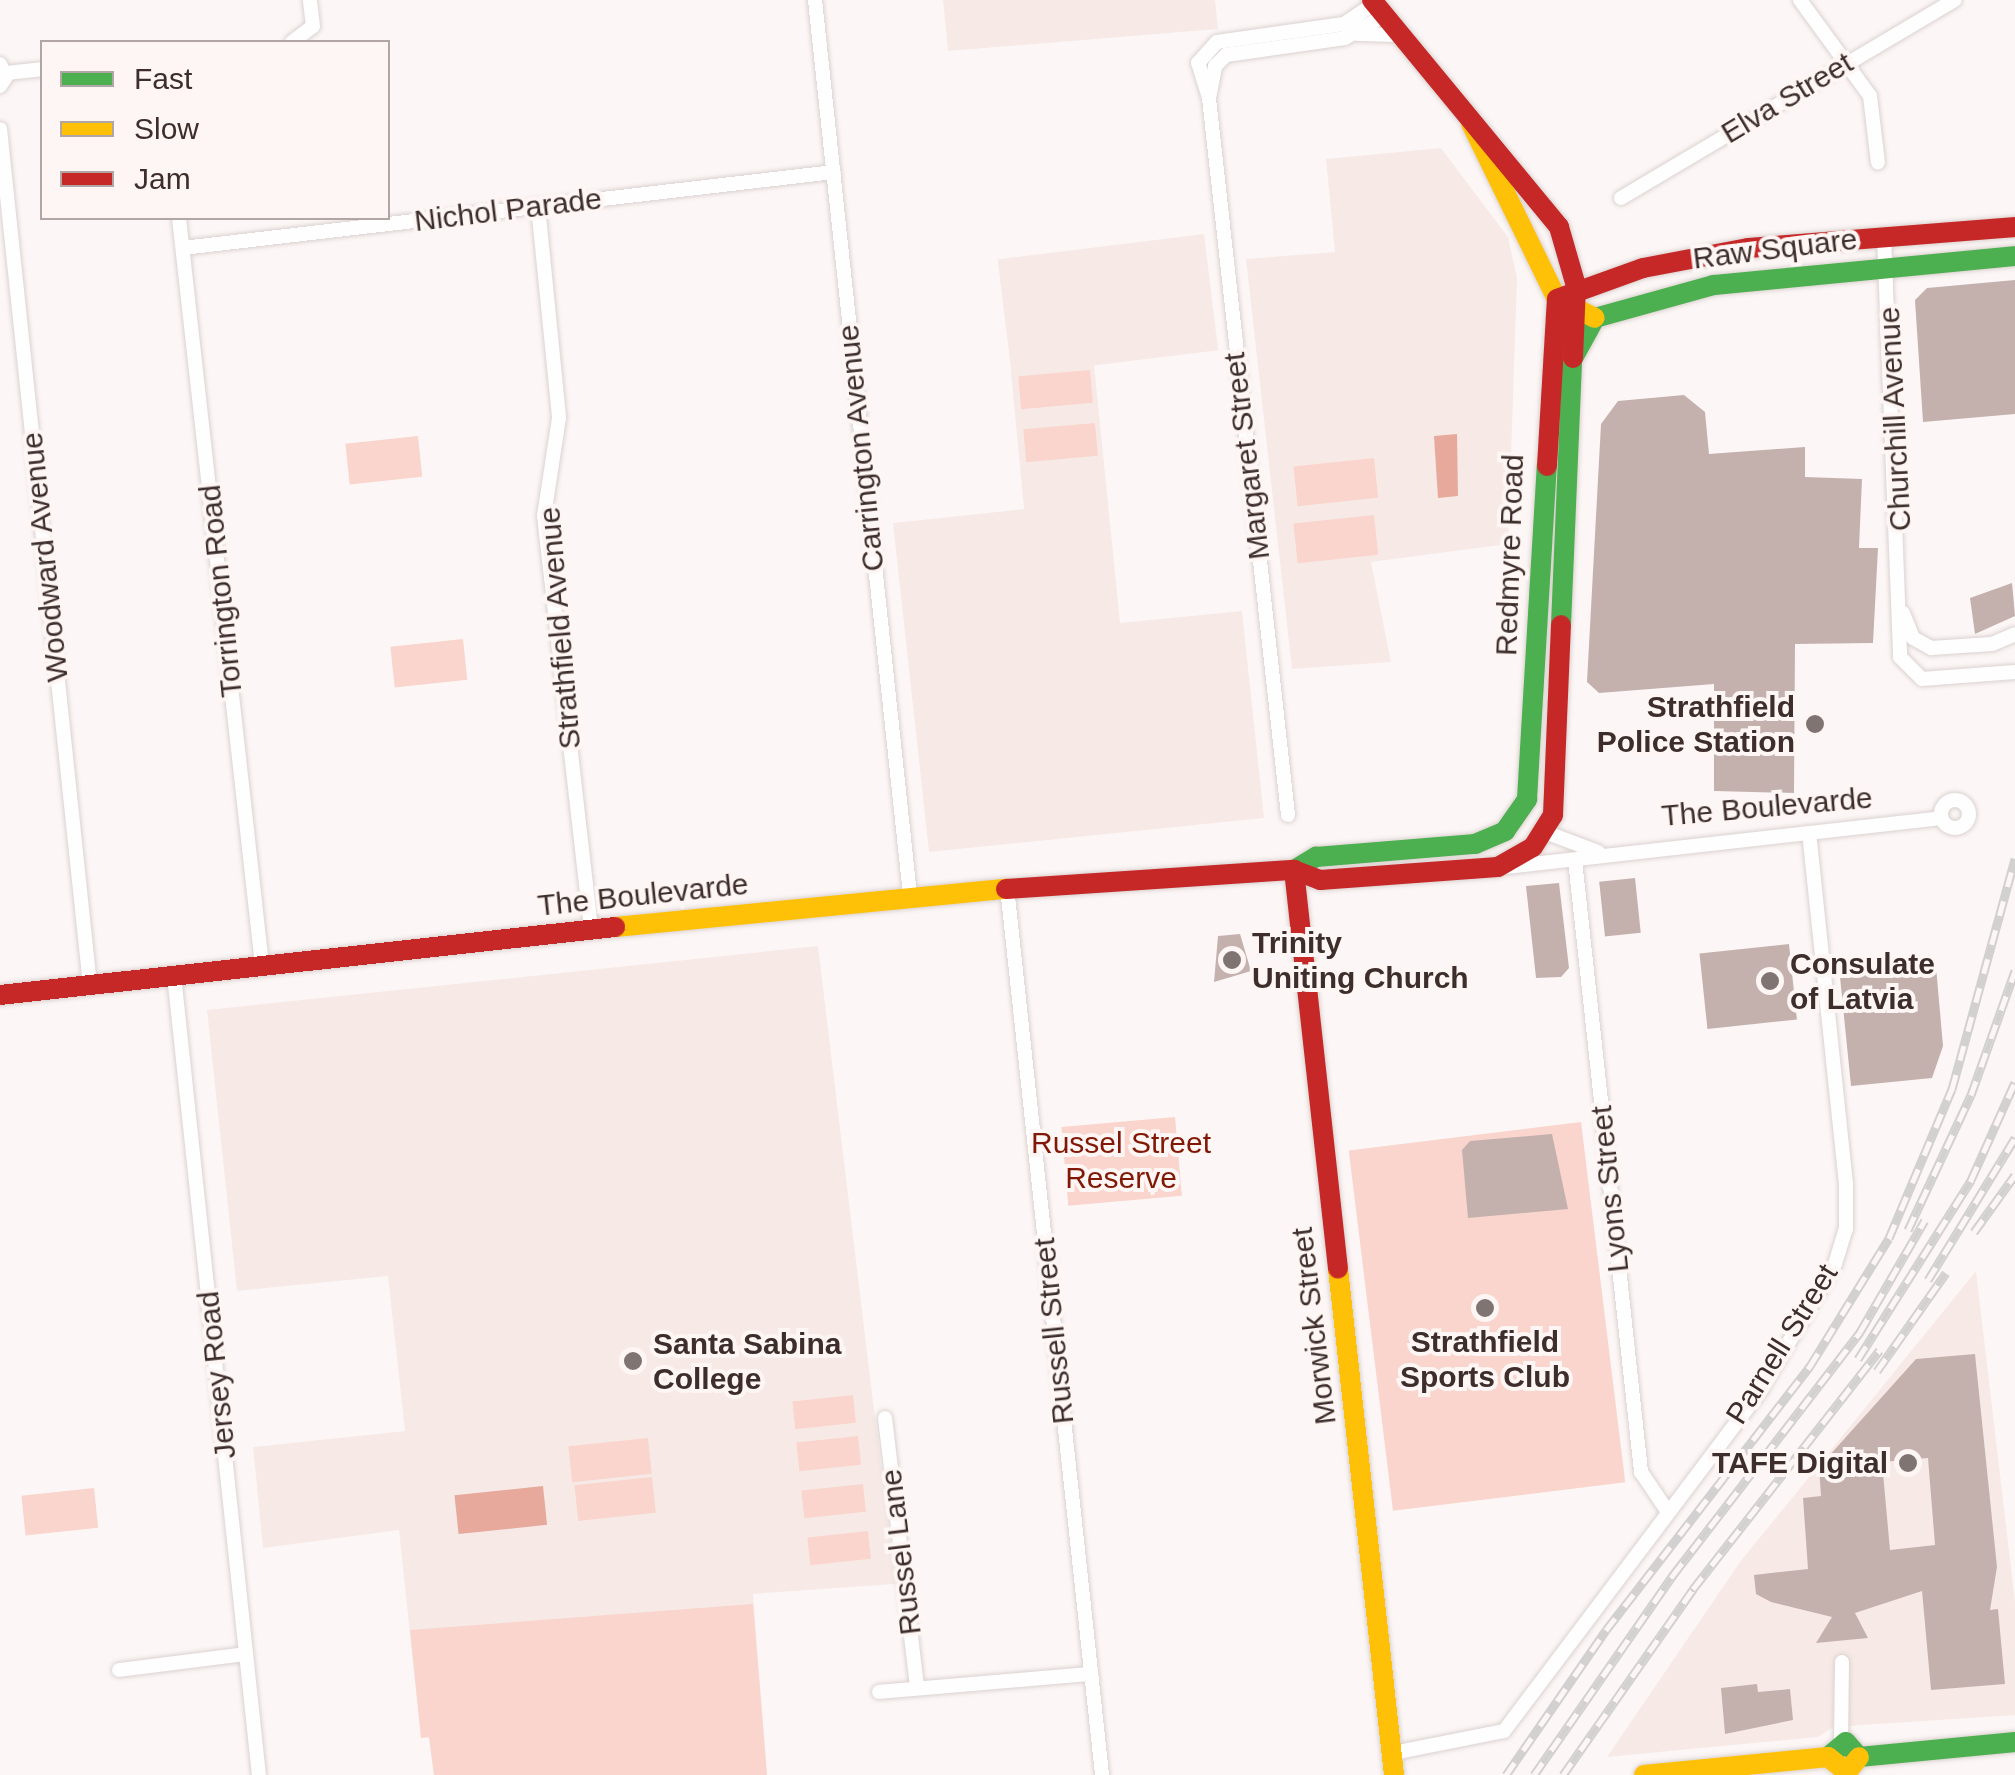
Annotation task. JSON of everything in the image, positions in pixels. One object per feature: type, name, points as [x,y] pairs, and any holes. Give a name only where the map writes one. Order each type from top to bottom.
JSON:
[{"type":"main road","points":[[1377,6],[1471,124],[1541,200],[1586,316]]},
{"type":"main road","points":[[1471,124],[1557,299],[1586,316]]},
{"type":"main road","name":"Raw Square","points":[[1576,286],[1749,248],[2015,227]]},
{"type":"main road","name":"Raw Square","points":[[1586,316],[1688,290],[1887,266],[2015,256]]},
{"type":"main road","points":[[1542,272],[1549,326]]},
{"type":"main road","points":[[1557,299],[1576,286]]},
{"type":"main road","name":"Redmyre Road","points":[[1504,832],[1532,780],[1549,326],[1557,299]]},
{"type":"main road","name":"Redmyre Road","points":[[1545,832],[1555,792],[1572,360],[1586,316]]},
{"type":"main road","points":[[1454,848],[1480,851],[1526,829],[1545,832]]},
{"type":"main road","name":"The Boulevarde","points":[[1294,870],[1316,857],[1454,848],[1504,832]]},
{"type":"main road","points":[[1498,867],[1545,832]]},
{"type":"main road","name":"The Boulevarde","points":[[0,994],[910,895],[1294,870],[1320,880],[1498,867]]},
{"type":"main road","name":"Morwick Street","points":[[1294,870],[1394,1775]]},
{"type":"main road","points":[[1644,1775],[1689,1773],[1835,1749],[1850,1768],[2015,1742]]},
{"type":"street","points":[[295,40],[313,26],[310,0]]},
{"type":"street","name":"Carrington Avenue","points":[[815,0],[910,895]]},
{"type":"street","points":[[1800,0],[1850,61],[1870,96],[1878,163]]},
{"type":"street","name":"Elva Street","points":[[1621,198],[1955,0]]},
{"type":"street","name":"Margaret Street","points":[[1356,34],[1377,6]]},
{"type":"street","name":"Margaret Street","points":[[1288,814],[1209,98],[1198,63],[1211,46],[1344,24],[1377,6]]},
{"type":"street","name":"Margaret Street","points":[[1209,98],[1214,66],[1226,54],[1356,34],[1401,34]]},
{"type":"street","points":[[2,74],[40,69]]},
{"type":"street","name":"Woodward Avenue","points":[[0,129],[90,984]]},
{"type":"street","name":"Nichol Parade","points":[[183,248],[834,172]]},
{"type":"street","name":"Strathfield Avenue","points":[[538,206],[559,418],[544,516],[591,931]]},
{"type":"street","name":"Torrington Road","points":[[179,220],[262,966]]},
{"type":"street","name":"Churchill Avenue","points":[[1884,236],[1902,603],[1898,644],[1912,674],[1931,680],[2015,672]]},
{"type":"street","points":[[1902,603],[1913,638],[1932,648],[2014,637]]},
{"type":"street","name":"The Boulevarde","points":[[1498,867],[1575,860],[1598,852],[1941,818]]},
{"type":"street","name":"The Boulevarde","points":[[1545,832],[1598,852]]},
{"type":"street","name":"Parnell Street","points":[[1393,1753],[1504,1731],[1666,1509],[1760,1391],[1842,1248],[1846,1184],[1810,833]]},
{"type":"street","name":"Lyons Street","points":[[1575,860],[1641,1472],[1666,1509]]},
{"type":"street","name":"Russell Street","points":[[1007,887],[1102,1775]]},
{"type":"street","name":"Jersey Road","points":[[174,975],[259,1775]]},
{"type":"street","name":"Russel Lane","points":[[886,1418],[917,1686]]},
{"type":"street","points":[[119,1670],[246,1654]]},
{"type":"street","points":[[1835,1749],[1842,1662]]},
{"type":"street","points":[[879,1692],[1091,1674]]},
{"type":"shaded area","points":[[943,0],[1215,0],[1218,29],[948,51]]},
{"type":"shaded area","points":[[1441,148],[1508,237],[1517,278],[1508,544],[1371,562],[1391,662],[1292,669],[1246,259],[1335,252],[1326,159]]},
{"type":"shaded area","points":[[1204,234],[1218,350],[1012,375],[998,259]]},
{"type":"shaded area","points":[[1094,364],[1120,623],[1242,611],[1264,818],[929,852],[893,523],[1024,509],[1011,372]]},
{"type":"shaded area","points":[[1457,434],[1458,496],[1438,498],[1434,436]]},
{"type":"shaded area","name":"Santa Sabina College","points":[[818,946],[895,1584],[753,1594],[767,1775],[434,1775],[429,1737],[421,1738],[399,1530],[263,1548],[253,1447],[405,1431],[388,1276],[237,1291],[207,1010]]},
{"type":"shaded area","name":"TAFE Digital","points":[[1976,1271],[2015,1602],[2015,1715],[1833,1727],[1818,1737],[1607,1757],[1740,1562]]},
{"type":"shaded area","points":[[543,1486],[547,1525],[459,1534],[454,1495]]},
{"type":"green space","points":[[1090,370],[1093,403],[1021,409],[1018,376]]},
{"type":"green space","points":[[1095,423],[1098,456],[1026,462],[1023,429]]},
{"type":"green space","points":[[418,436],[422,477],[350,484],[345,444]]},
{"type":"green space","points":[[1374,458],[1378,498],[1298,506],[1293,466]]},
{"type":"green space","points":[[1374,515],[1378,555],[1298,563],[1293,523]]},
{"type":"green space","points":[[463,639],[467,680],[395,687],[390,647]]},
{"type":"green space","name":"Russel Street Reserve","points":[[1175,1117],[1182,1196],[1068,1206],[1061,1127]]},
{"type":"green space","name":"Strathfield Sports Club","points":[[1581,1122],[1625,1482],[1393,1511],[1349,1151]]},
{"type":"green space","points":[[853,1395],[856,1423],[795,1429],[792,1401]]},
{"type":"green space","points":[[858,1436],[861,1465],[799,1471],[796,1442]]},
{"type":"green space","points":[[648,1438],[652,1474],[572,1482],[568,1446]]},
{"type":"green space","points":[[652,1477],[656,1513],[578,1521],[574,1485]]},
{"type":"green space","points":[[863,1484],[866,1512],[804,1518],[801,1490]]},
{"type":"green space","points":[[94,1488],[98,1528],[26,1535],[21,1496]]},
{"type":"green space","points":[[868,1531],[871,1559],[810,1565],[807,1537]]},
{"type":"green space","points":[[753,1604],[767,1775],[434,1775],[429,1737],[421,1738],[410,1630]]},
{"type":"building","points":[[2015,280],[2015,414],[1923,422],[1915,300],[1927,288]]},
{"type":"building","points":[[1684,395],[1705,412],[1709,454],[1805,447],[1805,477],[1862,479],[1859,548],[1878,548],[1873,643],[1795,644],[1794,793],[1714,791],[1714,684],[1599,693],[1587,682],[1601,424],[1618,401]]},
{"type":"building","points":[[2012,583],[2015,616],[1975,634],[1970,598]]},
{"type":"building","points":[[1635,878],[1641,933],[1605,936],[1599,882]]},
{"type":"building","points":[[1559,883],[1569,968],[1561,977],[1536,978],[1526,886]]},
{"type":"building","name":"Trinity Uniting Church","points":[[1240,934],[1251,971],[1214,982],[1218,936]]},
{"type":"building","points":[[1789,944],[1797,1020],[1707,1029],[1699,953]]},
{"type":"building","points":[[1936,967],[1943,1046],[1932,1078],[1851,1086],[1840,977]]},
{"type":"building","points":[[1552,1134],[1568,1209],[1468,1218],[1462,1150],[1470,1141]]},
{"type":"building","points":[[1975,1354],[1997,1567],[1990,1610],[1998,1609],[2005,1684],[1931,1690],[1922,1591],[1855,1613],[1868,1638],[1816,1643],[1832,1617],[1771,1602],[1756,1594],[1754,1575],[1808,1569],[1803,1498],[1821,1496],[1819,1467],[1916,1359]],"holes":[[[1928,1458],[1935,1545],[1890,1550],[1882,1462]]]},
{"type":"building","points":[[1757,1684],[1758,1692],[1790,1689],[1793,1720],[1725,1734],[1721,1688]]},
{"type":"railway","points":[[1506,1775],[1606,1630],[1810,1366],[1889,1238],[1952,1089],[2015,858]]},
{"type":"railway","points":[[1908,1230],[1971,1095],[2015,971]]},
{"type":"railway","points":[[1858,1359],[1971,1180],[2015,1082]]},
{"type":"railway","points":[[1928,1280],[2015,1138]]},
{"type":"railway","points":[[1974,1232],[2015,1175]]},
{"type":"railway","points":[[1534,1775],[1673,1575],[1860,1332],[1925,1220]]},
{"type":"railway","points":[[1877,1371],[1946,1273]]},
{"type":"railway","points":[[1563,1775],[1693,1589],[1880,1350]]},
{"type":"traffic: fast","points":[[1561,625],[1572,360],[1595,318],[1714,285],[2015,256]]},
{"type":"traffic: fast","points":[[1294,870],[1316,857],[1475,844],[1505,831],[1527,799],[1547,466]]},
{"type":"traffic: fast","points":[[1828,1757],[1846,1742],[1859,1757]]},
{"type":"traffic: fast","points":[[1859,1757],[2015,1742]]},
{"type":"traffic: slow","points":[[1471,123],[1557,299],[1595,318]]},
{"type":"traffic: slow","points":[[615,927],[1006,889]]},
{"type":"traffic: slow","points":[[1338,1269],[1394,1775]]},
{"type":"traffic: slow","points":[[1828,1757],[1847,1772],[1859,1757]]},
{"type":"traffic: slow","points":[[1644,1775],[1828,1757]]},
{"type":"traffic: jam","points":[[1372,0],[1559,227],[1576,286],[1573,358]]},
{"type":"traffic: jam","points":[[1547,466],[1557,299],[1643,268],[1749,248],[2015,227]]},
{"type":"traffic: jam","points":[[1006,889],[1294,870],[1320,880],[1498,867],[1533,847],[1553,815],[1561,625]]},
{"type":"traffic: jam","points":[[1294,870],[1338,1269]]},
{"type":"traffic: jam","points":[[0,995],[615,927]]},
{"type":"place","name":"Strathfield Police Station","points":[[1815,724]]},
{"type":"place","name":"Trinity Uniting Church","points":[[1232,960]]},
{"type":"place","name":"Consulate of Latvia","points":[[1770,981]]},
{"type":"place","name":"Strathfield Sports Club","points":[[1485,1308]]},
{"type":"place","name":"Santa Sabina College","points":[[633,1361]]},
{"type":"place","name":"TAFE Digital","points":[[1908,1463]]}]
